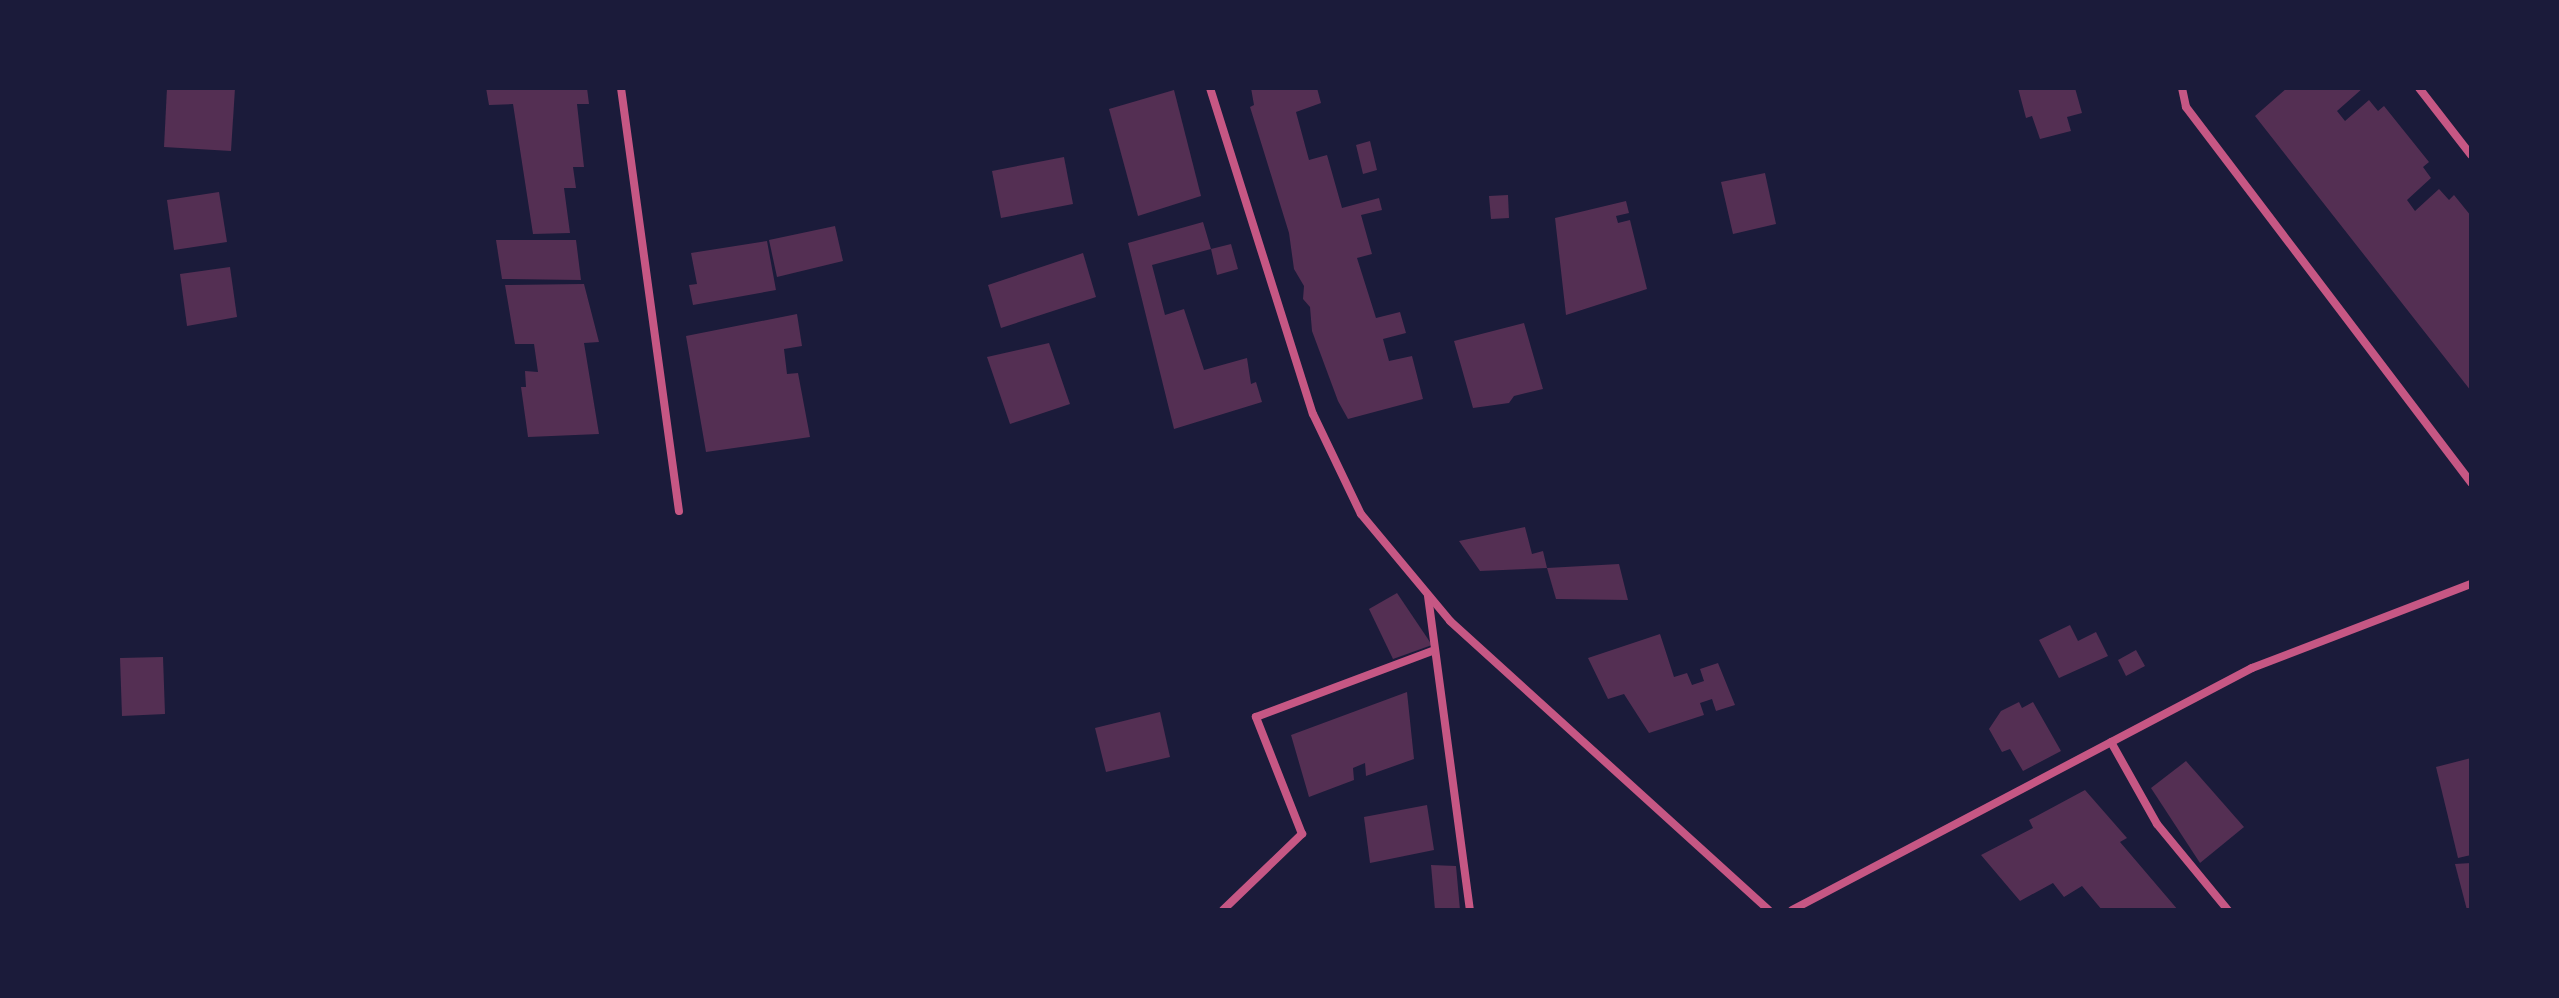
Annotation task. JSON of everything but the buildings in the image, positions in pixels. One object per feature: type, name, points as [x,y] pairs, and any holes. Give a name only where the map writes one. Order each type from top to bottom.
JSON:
[{"type":"street","points":[[621,88],[679,511]]},
{"type":"street","points":[[1210,88],[1313,414],[1361,514],[1450,621],[1769,910]]},
{"type":"street","points":[[2182,88],[2186,107],[2471,483]]},
{"type":"street","points":[[2419,88],[2471,155]]},
{"type":"street","points":[[1792,910],[2252,668],[2471,584]]},
{"type":"street","points":[[1428,595],[1470,910]]},
{"type":"street","points":[[1223,908],[1302,834],[1256,717],[1435,650]]},
{"type":"street","points":[[2111,742],[2157,824],[2228,910]]}]
